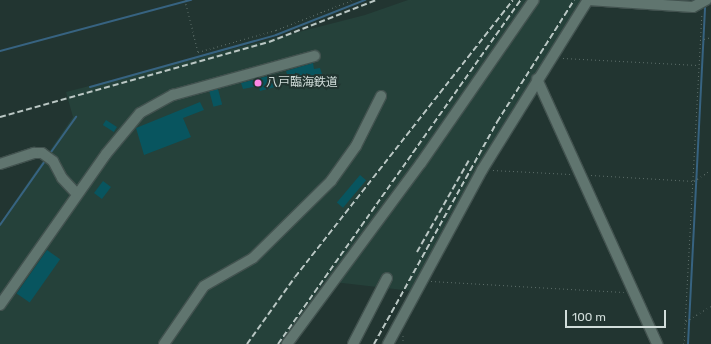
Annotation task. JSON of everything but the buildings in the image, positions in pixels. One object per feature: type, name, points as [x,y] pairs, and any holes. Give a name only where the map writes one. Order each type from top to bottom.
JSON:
[{"type":"street","points":[[286,344],[336,274],[340,273],[421,163],[534,0]]},
{"type":"street","points":[[388,344],[421,281],[537,79],[588,0],[693,7],[704,2]]},
{"type":"street","points":[[0,305],[77,194],[128,125],[161,100],[315,56]]},
{"type":"street","points":[[537,79],[657,344]]},
{"type":"street","points":[[164,344],[204,286],[253,258],[331,182],[356,146],[381,96]]},
{"type":"street","points":[[0,164],[34,152],[42,153],[54,161],[62,178],[77,194]]},
{"type":"street","points":[[352,344],[387,278]]},
{"type":"path","points":[[185,0],[198,52],[276,30],[352,0]]},
{"type":"path","points":[[684,344],[694,181],[698,65],[704,2]]},
{"type":"path","points":[[700,40],[711,37]]},
{"type":"path","points":[[552,57],[698,65]]},
{"type":"path","points":[[694,181],[711,170]]},
{"type":"path","points":[[421,281],[634,292]]},
{"type":"path","points":[[686,320],[711,306]]},
{"type":"shaded area","points":[[408,0],[584,0],[507,118],[449,217],[412,291],[325,281],[281,344],[0,344],[0,223],[73,117],[66,92],[365,15]]},
{"type":"waterway","points":[[0,51],[191,0]]},
{"type":"waterway","points":[[90,87],[276,35],[365,0]]},
{"type":"waterway","points":[[688,344],[705,5]]},
{"type":"waterway","points":[[49,155],[76,117]]},
{"type":"waterway","points":[[0,225],[45,161]]},
{"type":"railway","points":[[0,117],[269,42],[376,0]]},
{"type":"railway","points":[[247,344],[295,277],[513,0]]},
{"type":"railway","points":[[278,344],[521,0]]},
{"type":"railway","points":[[374,344],[497,122],[574,0]]},
{"type":"railway","points":[[417,252],[469,160]]},
{"type":"place","name":"八戸臨海鉄道","points":[[258,83]]}]
